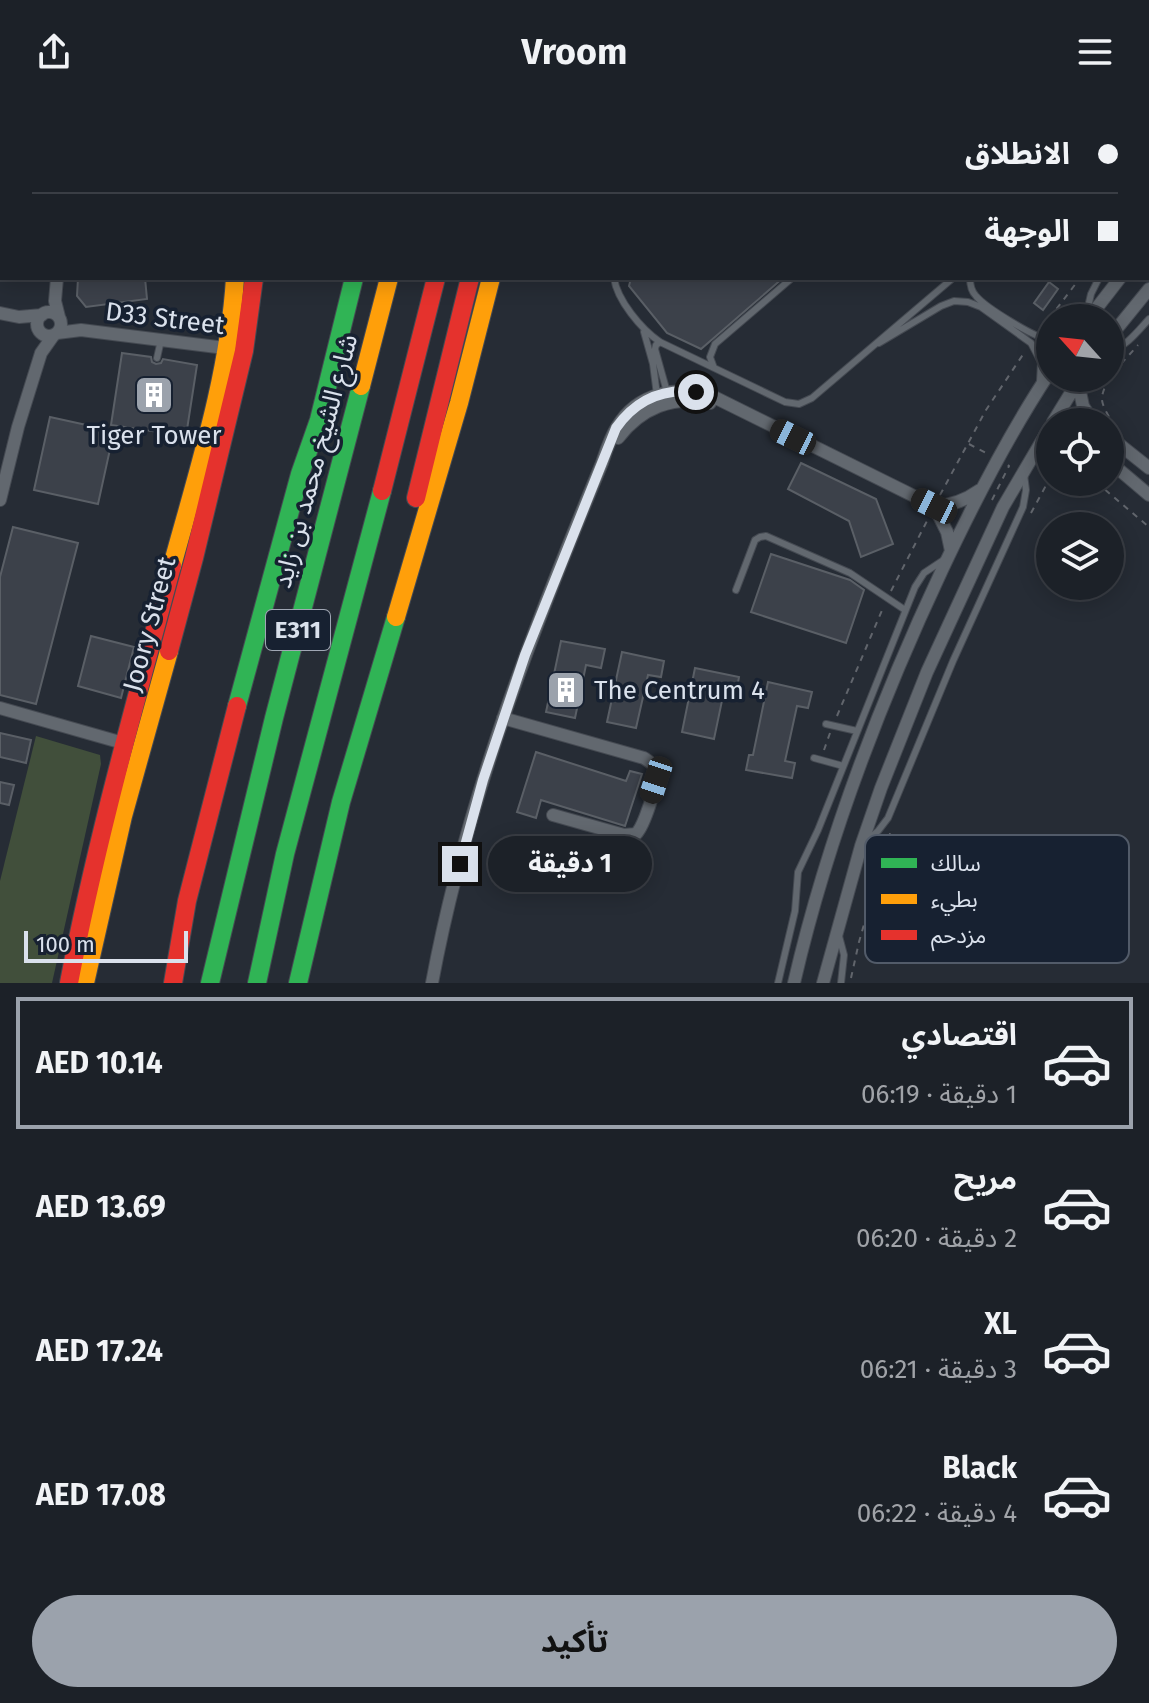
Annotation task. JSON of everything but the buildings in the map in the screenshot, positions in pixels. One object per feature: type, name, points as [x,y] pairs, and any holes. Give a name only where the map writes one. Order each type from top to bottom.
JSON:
[{"type":"main road","name":"Joory Street","points":[[85,983],[123,816],[194,558],[235,350],[235,280]]},
{"type":"main road","name":"Joory Street","points":[[69,983],[123,743],[235,350],[250,315],[254,280]]},
{"type":"main road","points":[[300,474],[336,280]]},
{"type":"main road","points":[[173,983],[191,887],[228,740],[300,474],[319,420],[354,280]]},
{"type":"main road","name":"شارع الشيخ محمد بن زايد","points":[[210,983],[265,751],[389,280]]},
{"type":"main road","name":"E311","points":[[257,983],[285,854],[435,280]]},
{"type":"main road","points":[[378,680],[399,566],[470,280]]},
{"type":"main road","points":[[298,983],[340,805],[464,389],[491,280]]},
{"type":"main road","points":[[123,743],[128,763],[118,804],[123,816]]},
{"type":"street","points":[[0,500],[4,461],[41,353],[61,328],[55,296],[57,280]]},
{"type":"street","points":[[1099,304],[1118,280]]},
{"type":"street","points":[[1124,320],[1149,289]]},
{"type":"street","points":[[41,353],[38,320],[55,296]]},
{"type":"street","points":[[0,313],[19,317],[52,312],[59,318]]},
{"type":"street","points":[[19,317],[47,336],[55,334]]},
{"type":"street","name":"D33 Street","points":[[59,318],[81,330]]},
{"type":"street","name":"D33 Street","points":[[55,334],[81,330],[235,350]]},
{"type":"street","points":[[432,983],[465,843],[503,718],[612,436],[634,408],[662,394],[696,392],[714,397],[934,506],[964,501],[980,490]]},
{"type":"street","points":[[794,983],[847,799],[919,618],[980,490],[1038,392]]},
{"type":"street","points":[[602,463],[627,426],[654,407],[685,400],[737,409]]},
{"type":"street","points":[[1124,448],[1149,468]]},
{"type":"street","points":[[823,983],[861,846],[892,759],[933,658],[1003,507],[1036,451]]},
{"type":"street","points":[[1124,474],[1149,495]]},
{"type":"street","points":[[934,506],[947,532],[950,554]]},
{"type":"street","points":[[0,708],[123,743]]},
{"type":"street","points":[[503,718],[644,758],[656,769],[647,810],[636,834],[624,835],[553,815]]},
{"type":"lane","points":[[615,280],[619,296],[643,328],[660,342],[785,402],[799,404],[812,398],[951,280]]},
{"type":"lane","points":[[715,369],[710,357],[715,344],[790,280]]},
{"type":"lane","points":[[970,280],[970,288],[980,300],[1036,336]]},
{"type":"lane","points":[[1090,304],[1098,280]]},
{"type":"lane","points":[[873,346],[954,301],[981,307],[1031,343],[1036,352]]},
{"type":"lane","points":[[1124,344],[1149,319]]},
{"type":"lane","points":[[643,328],[662,394]]},
{"type":"lane","points":[[157,358],[161,340]]},
{"type":"lane","points":[[660,342],[655,349],[662,394]]},
{"type":"lane","points":[[873,835],[888,818],[1023,507],[1026,490],[1024,472]]},
{"type":"lane","points":[[736,590],[755,540],[766,536],[850,573],[905,610]]},
{"type":"lane","points":[[778,983],[795,911],[798,872],[920,577],[950,554]]},
{"type":"lane","points":[[826,724],[857,731]]},
{"type":"lane","points":[[814,758],[843,766]]},
{"type":"lane","points":[[861,846],[865,842]]},
{"type":"lane","points":[[836,931],[844,955],[841,983]]},
{"type":"path","points":[[1105,408],[1104,386],[1141,341]]},
{"type":"path","points":[[1026,522],[1040,496]]},
{"type":"path","points":[[1112,496],[1149,527]]},
{"type":"path","points":[[888,835],[894,821]]},
{"type":"path","points":[[850,983],[865,920]]},
{"type":"green space","points":[[36,736],[100,755],[101,764],[52,983],[0,983],[0,881]]},
{"type":"traffic: fast","points":[[237,706],[300,474],[319,420],[354,280]]},
{"type":"traffic: fast","points":[[210,983],[274,718],[361,386]]},
{"type":"traffic: fast","points":[[257,983],[285,854],[382,491]]},
{"type":"traffic: fast","points":[[298,983],[341,802],[396,617]]},
{"type":"traffic: slow","points":[[172,566],[219,387],[235,280]]},
{"type":"traffic: slow","points":[[361,386],[388,280]]},
{"type":"traffic: slow","points":[[396,617],[459,403],[490,280]]},
{"type":"traffic: slow","points":[[85,983],[123,816],[169,651]]},
{"type":"traffic: jam","points":[[169,651],[244,351],[254,280]]},
{"type":"traffic: jam","points":[[382,491],[435,280]]},
{"type":"traffic: jam","points":[[416,498],[470,280]]},
{"type":"traffic: jam","points":[[69,983],[104,825],[172,566]]},
{"type":"traffic: jam","points":[[173,983],[187,901],[237,706]]},
{"type":"place","name":"Tiger Tower","points":[[154,395]]},
{"type":"place","name":"The Centrum 4","points":[[566,690]]},
{"type":"route","points":[[460,864],[483,780],[525,655],[616,428],[634,408],[649,398],[677,391],[696,392]]}]
